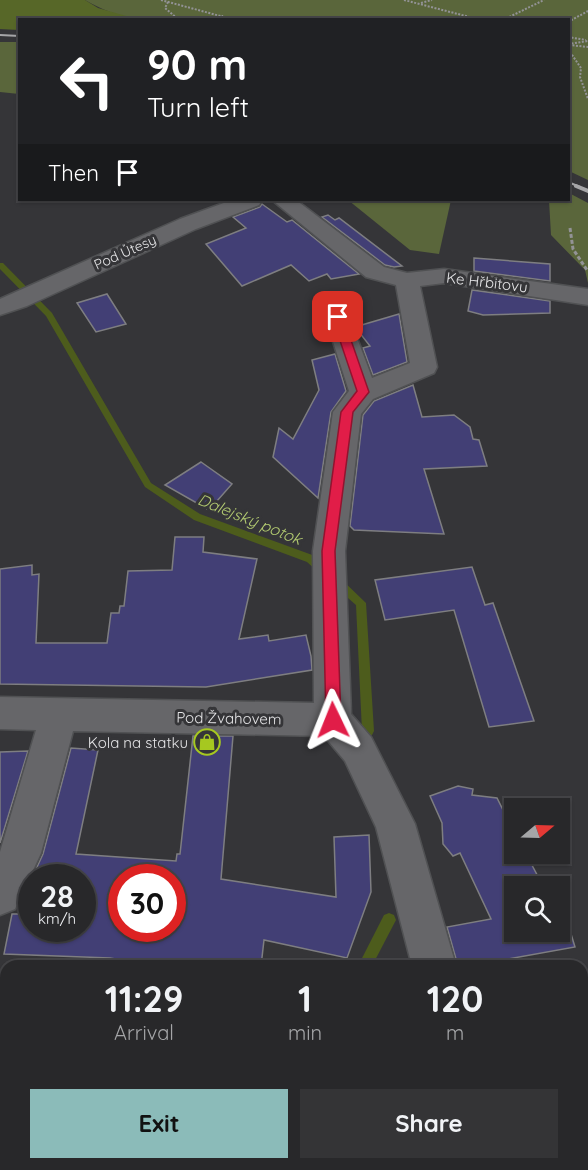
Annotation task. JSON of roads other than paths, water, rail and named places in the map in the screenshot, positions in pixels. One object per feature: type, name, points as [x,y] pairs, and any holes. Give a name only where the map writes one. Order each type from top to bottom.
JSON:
[{"type":"street","name":"Pod Útesy","points":[[9,304],[188,224],[248,201]]},
{"type":"street","points":[[284,201],[375,272],[407,280],[424,367],[363,392],[347,412],[329,566],[333,720],[358,749],[395,824],[432,960]]},
{"type":"street","name":"Ke Hřbitovu","points":[[407,280],[444,276],[588,297]]},
{"type":"street","points":[[338,317],[363,392]]},
{"type":"street","name":"Pod Žvahovem","points":[[0,713],[333,720]]},
{"type":"street","points":[[0,894],[21,853],[59,714]]},
{"type":"waterway","name":"Dalejský potok","points":[[0,265],[49,315],[148,485],[197,517],[311,559],[322,569]]},
{"type":"waterway","name":"Dalejský potok","points":[[336,581],[361,603],[368,731]]},
{"type":"waterway","name":"Dalejský potok","points":[[368,960],[389,920]]},
{"type":"railway","points":[[0,35],[18,36]]},
{"type":"railway","points":[[570,183],[580,187]]},
{"type":"railway","points":[[576,186],[588,191]]},
{"type":"place","name":"Kola na statku","points":[[207,742]]}]
